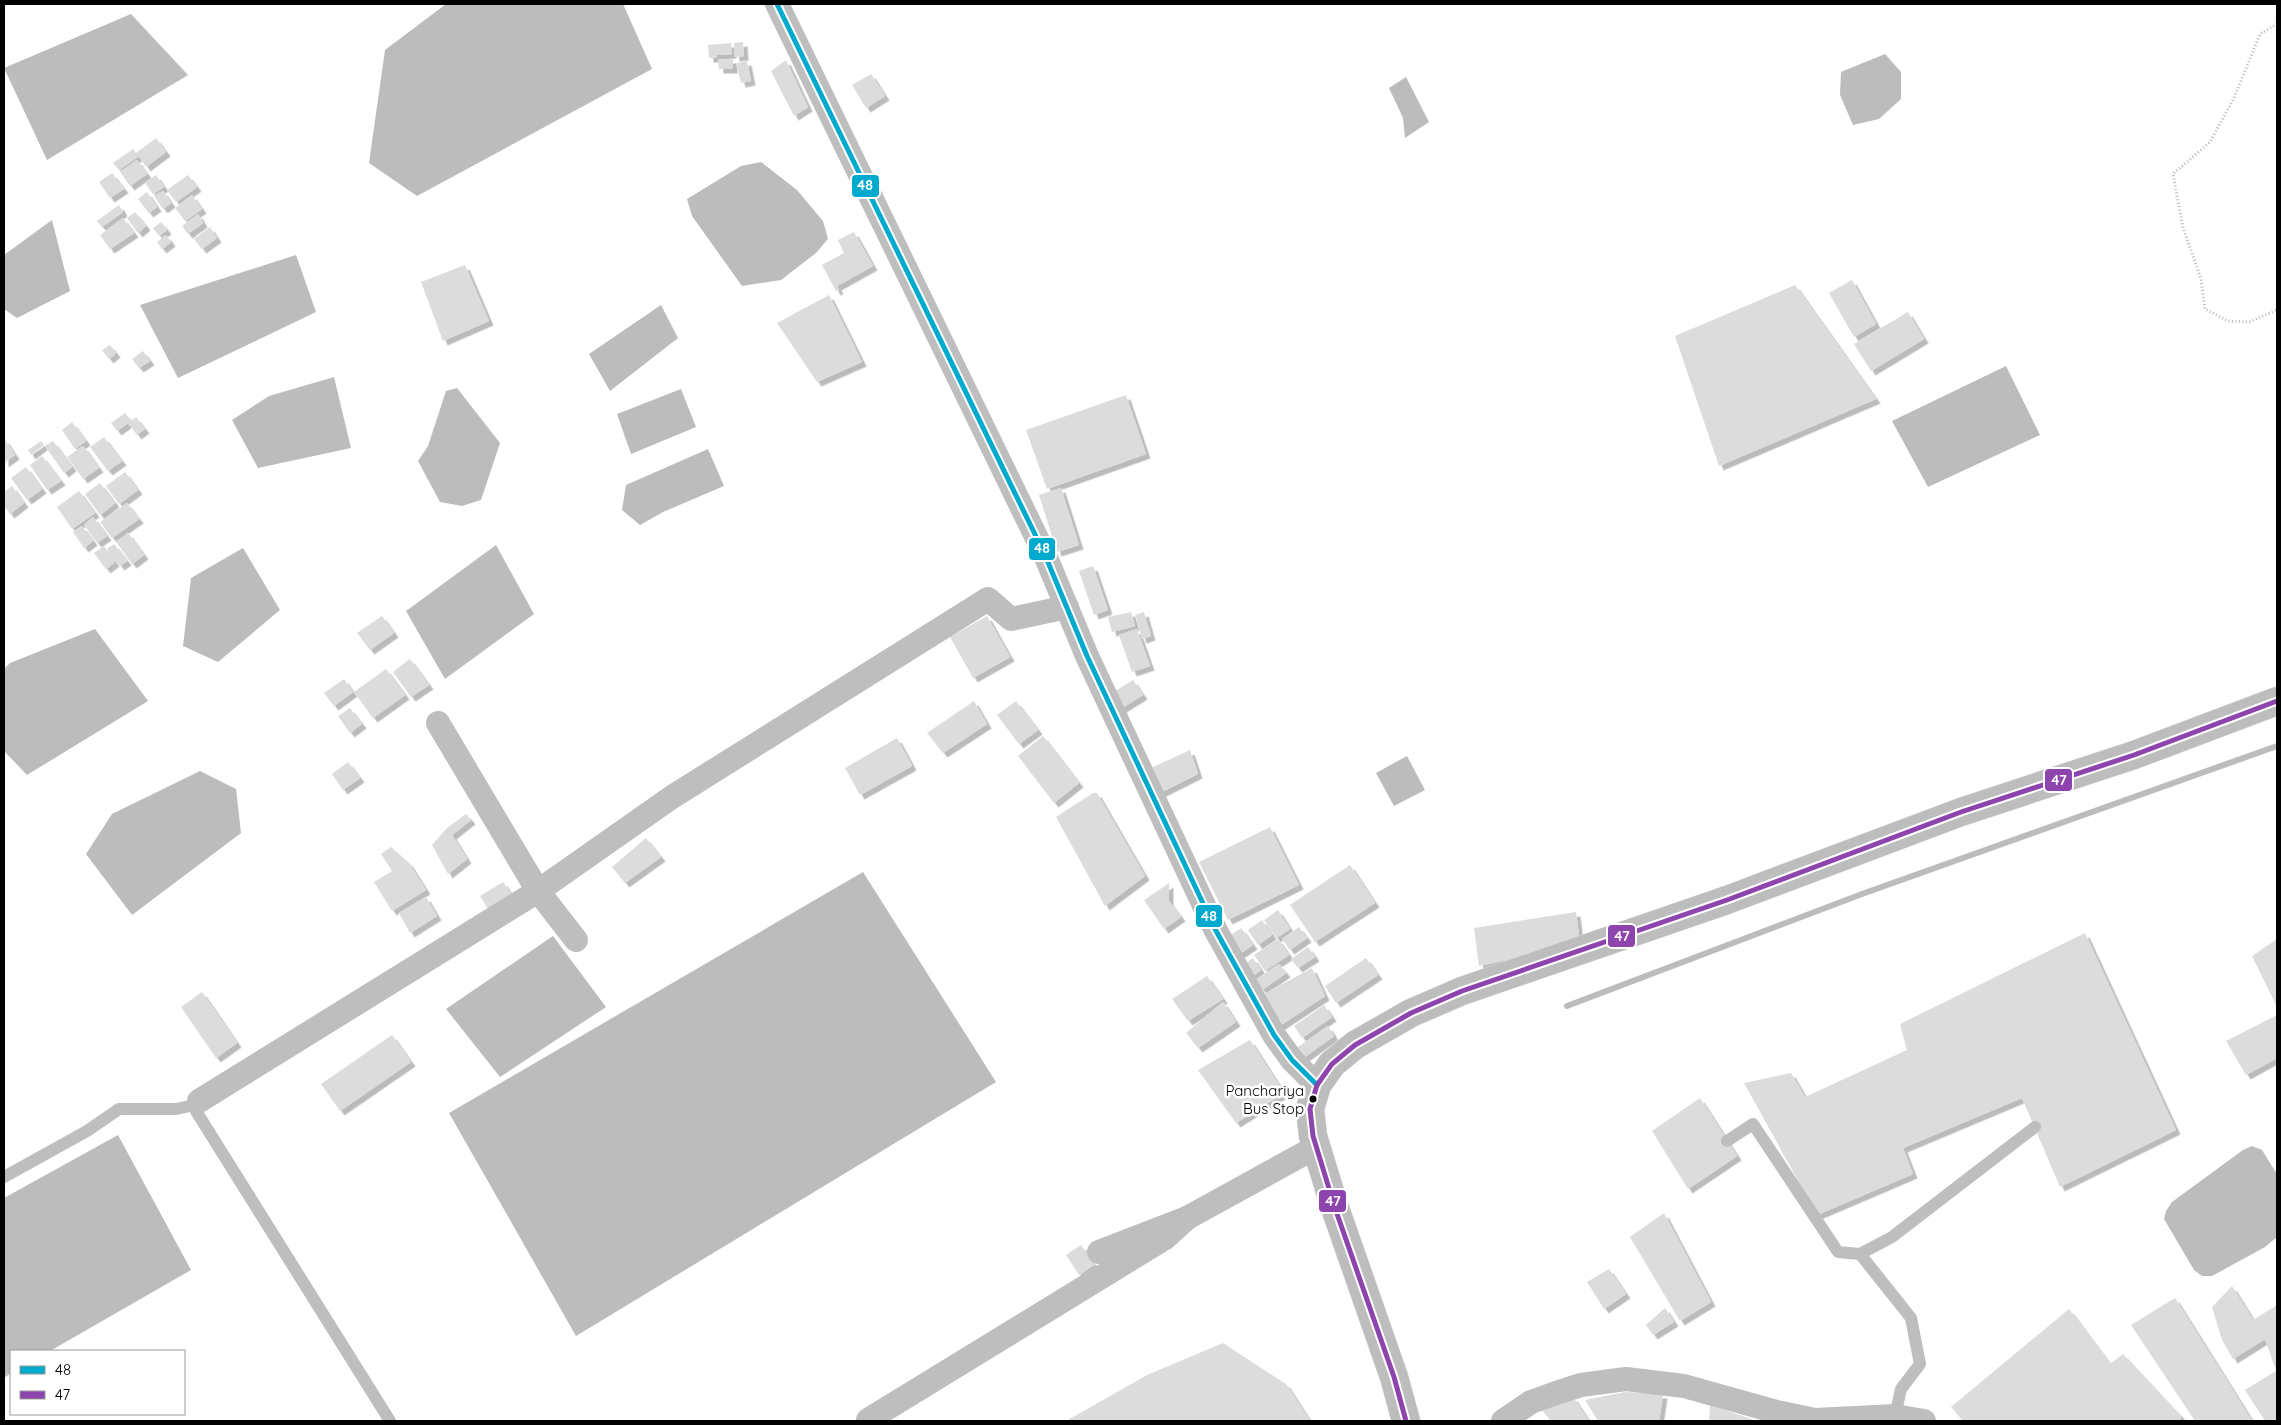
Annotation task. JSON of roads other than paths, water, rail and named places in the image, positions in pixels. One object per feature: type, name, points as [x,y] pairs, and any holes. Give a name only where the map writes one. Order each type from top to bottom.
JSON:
[{"type":"highway","points":[[1406,1421],[1394,1377],[1335,1208],[1316,1147],[1310,1109],[1317,1085],[1332,1064],[1355,1045],[1411,1013],[1462,991],[1717,903],[1952,815],[2134,755],[2277,701]]},
{"type":"street","points":[[777,4],[989,439],[1068,607],[1087,656],[1214,929],[1274,1035],[1292,1060],[1317,1085]]},
{"type":"street","points":[[199,1101],[538,891],[672,797],[988,599],[1011,619],[1068,607]]},
{"type":"street","points":[[438,723],[538,891],[576,940]]},
{"type":"street","points":[[1099,1252],[1187,1218],[1316,1147]]},
{"type":"street","points":[[868,1420],[1165,1238],[1187,1218]]},
{"type":"street","points":[[1503,1421],[1532,1402],[1581,1384],[1626,1379],[1684,1386],[1777,1412],[1815,1420],[1895,1416],[1924,1421]]},
{"type":"lane","points":[[4,1178],[87,1131],[119,1110],[176,1108],[190,1106],[199,1101]]},
{"type":"lane","points":[[199,1101],[196,1112],[390,1421]]},
{"type":"lane","points":[[1727,1141],[1753,1124],[1838,1252],[1860,1254],[1892,1237],[2034,1127]]},
{"type":"lane","points":[[1860,1254],[1911,1318],[1920,1364],[1901,1389],[1895,1416]]},
{"type":"waterway","points":[[1567,1006],[1862,894],[2277,746]]},
{"type":"place","name":"Panchariya Bus Stop","points":[[1313,1099]]}]
